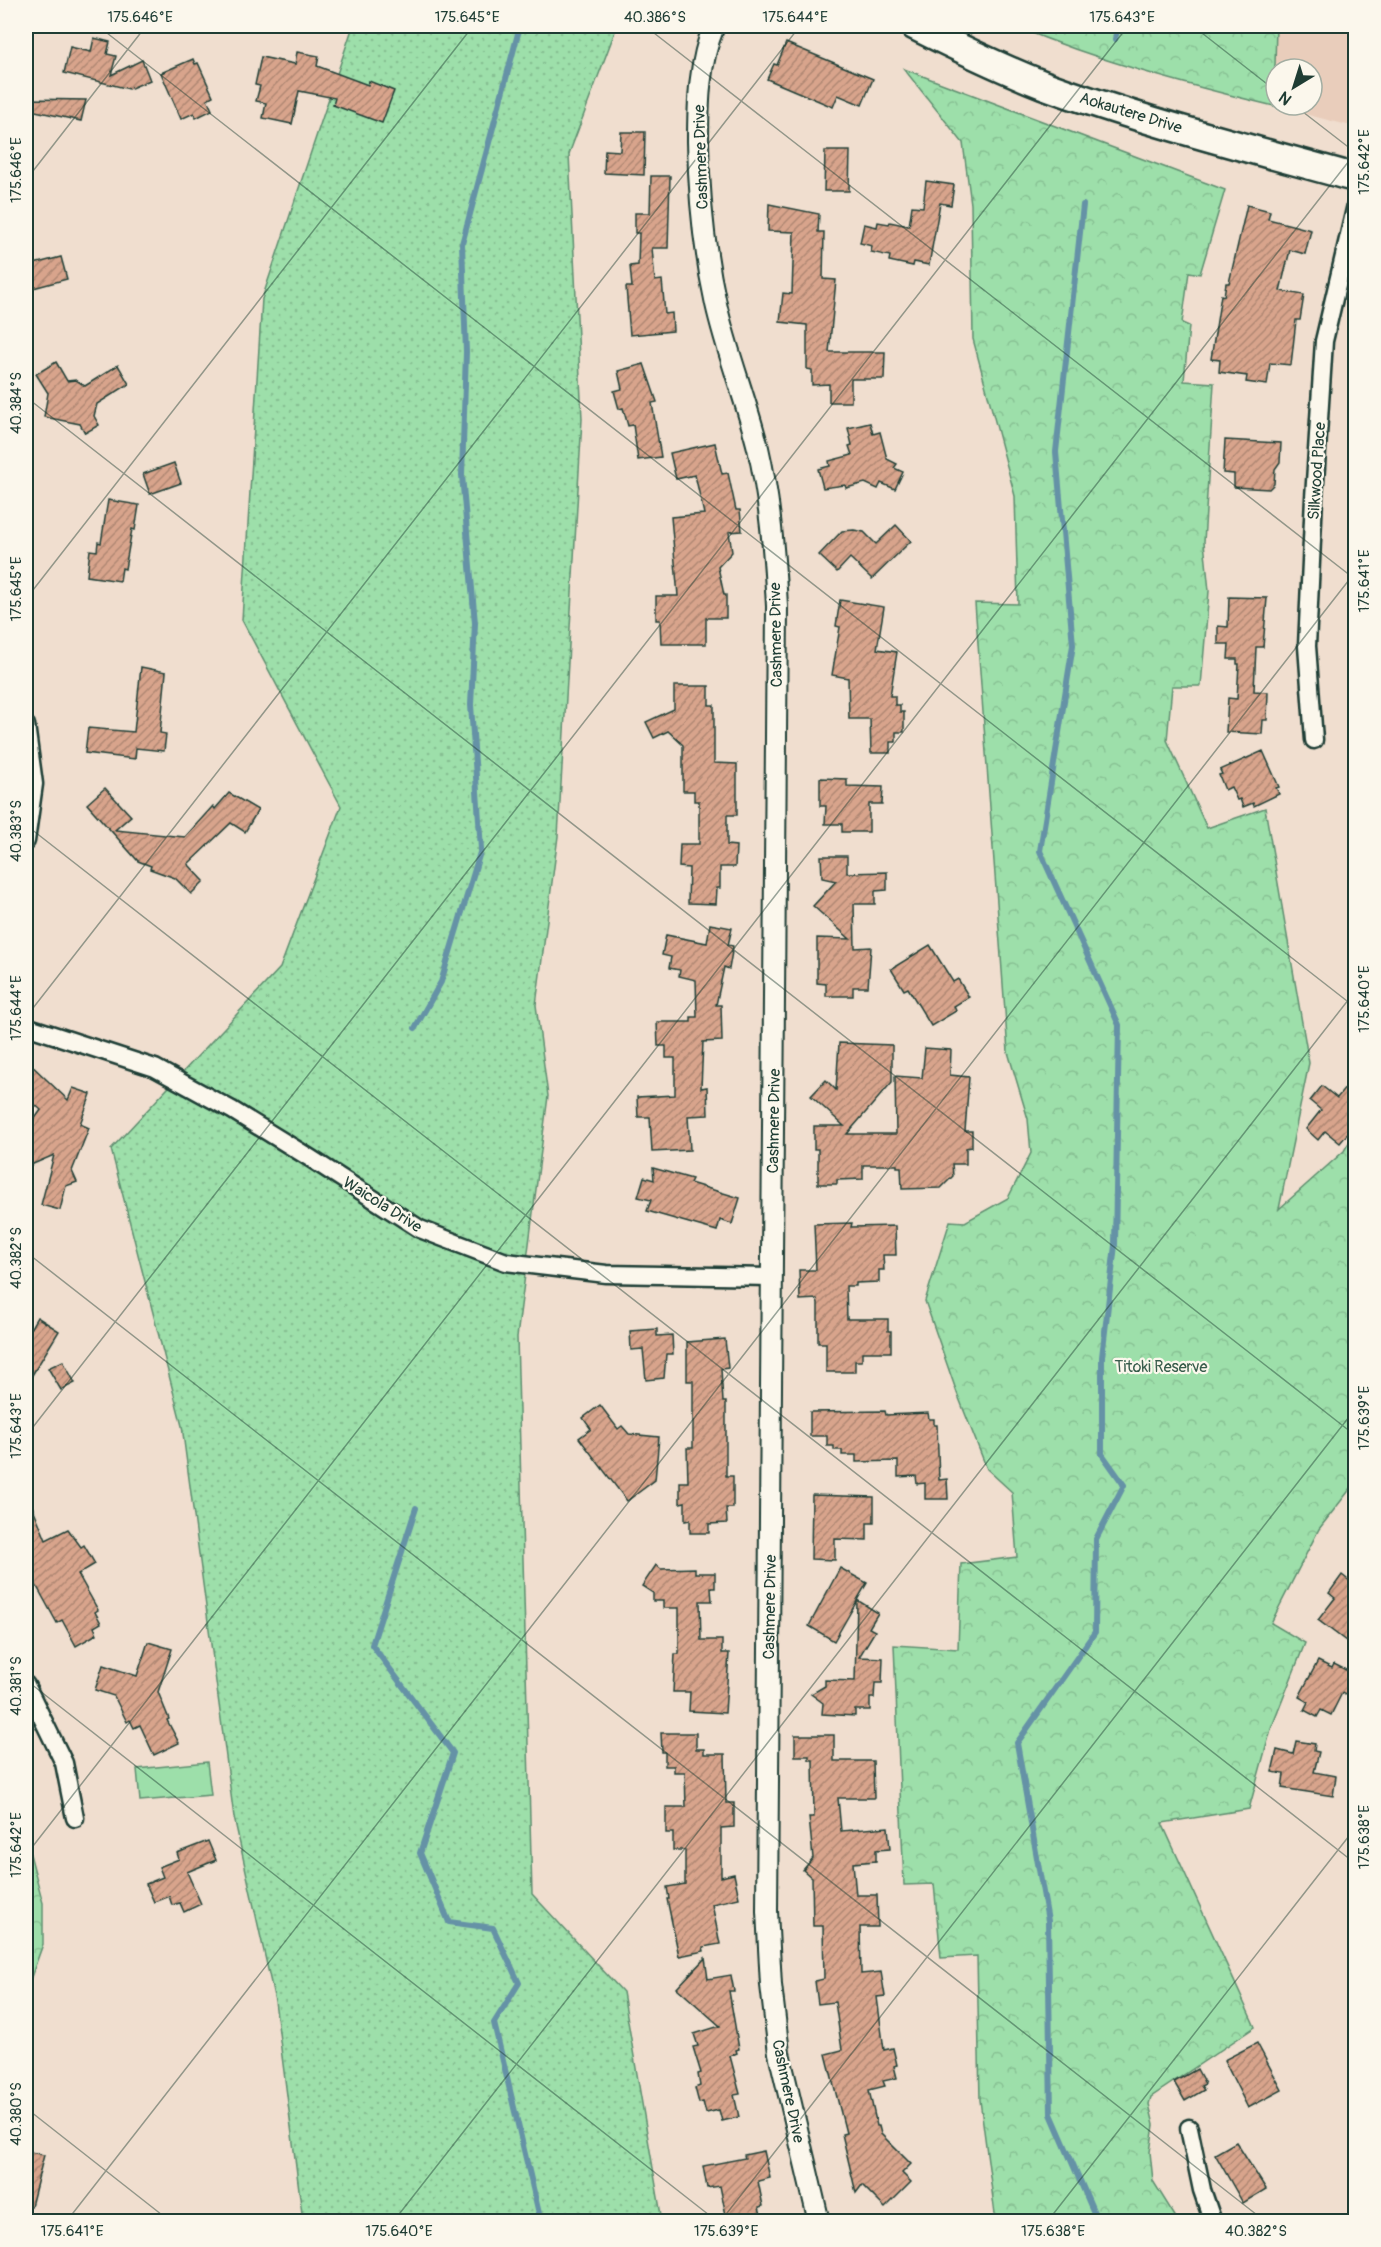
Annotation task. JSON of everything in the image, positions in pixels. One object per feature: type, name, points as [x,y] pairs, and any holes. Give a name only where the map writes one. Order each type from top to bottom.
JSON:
[{"type":"highway","name":"Aokautere Drive","points":[[915,26],[990,63],[1045,85],[1150,120],[1356,178]]},
{"type":"street","name":"Cashmere Drive","points":[[714,26],[708,40],[698,96],[699,186],[705,246],[716,305],[763,472],[770,513],[777,606],[767,1922],[779,2053],[819,2222]]},
{"type":"street","name":"Silkwood Place","points":[[1314,740],[1307,646],[1324,341],[1356,205]]},
{"type":"street","points":[[26,725],[34,784],[26,842]]},
{"type":"street","name":"Waicola Drive","points":[[26,1026],[155,1068],[232,1110],[420,1229],[506,1262],[606,1274],[771,1277]]},
{"type":"street","points":[[26,1685],[64,1763],[75,1818]]},
{"type":"street","points":[[1190,2128],[1202,2190],[1213,2222]]},
{"type":"shaded area","points":[[1276,26],[1355,26],[1355,127],[1316,117],[1324,117],[1324,57],[1275,57]]},
{"type":"green space","points":[[353,26],[617,26],[569,154],[582,419],[558,836],[536,1005],[548,1096],[517,1337],[532,1894],[623,1992],[662,2221],[303,2221],[275,2001],[234,1817],[182,1426],[111,1149],[280,968],[341,806],[242,620],[262,299]]},
{"type":"green space","points":[[1015,26],[1276,26],[1275,57],[1264,57],[1264,104],[1143,71],[1046,39]]},
{"type":"green space","name":"Titoki Reserve","points":[[904,69],[1225,190],[1200,274],[1189,272],[1182,323],[1189,326],[1184,381],[1214,383],[1204,542],[1209,591],[1201,686],[1172,686],[1167,740],[1207,828],[1265,808],[1309,1063],[1279,1209],[1344,1151],[1355,1132],[1355,1483],[1319,1529],[1271,1623],[1305,1643],[1271,1729],[1249,1809],[1162,1823],[1255,2027],[1151,2097],[1149,2104],[1154,2125],[1150,2152],[1153,2181],[1178,2221],[1005,2222],[995,2214],[980,2100],[977,1956],[941,1958],[934,1884],[904,1885],[894,1645],[958,1649],[961,1564],[1017,1557],[1012,1492],[987,1469],[957,1393],[925,1301],[950,1221],[965,1222],[1008,1198],[1031,1153],[1028,1119],[1008,1052],[975,603],[1018,604],[1015,496],[973,339],[971,204],[963,143]]},
{"type":"green space","points":[[207,1762],[211,1795],[140,1801],[137,1769]]},
{"type":"green space","points":[[26,1839],[43,1903],[43,1944],[26,1991]]},
{"type":"building","points":[[94,38],[110,42],[107,54],[116,56],[111,75],[142,60],[150,80],[129,89],[64,73],[70,47],[91,52]]},
{"type":"building","points":[[786,43],[873,79],[862,105],[838,95],[833,107],[767,79],[774,64],[777,65]]},
{"type":"building","points":[[297,52],[319,56],[317,66],[368,85],[369,81],[394,91],[382,123],[333,105],[335,98],[299,91],[292,124],[263,118],[266,103],[256,101],[260,86],[255,85],[261,57],[295,64]]},
{"type":"building","points":[[193,59],[195,64],[198,63],[213,96],[207,99],[212,110],[196,118],[194,113],[181,119],[161,73]]},
{"type":"building","points":[[26,99],[86,100],[81,121],[26,109]]},
{"type":"building","points":[[621,132],[645,132],[644,175],[604,173],[605,150],[620,151]]},
{"type":"building","points":[[825,151],[850,151],[849,191],[824,191]]},
{"type":"building","points":[[651,176],[670,176],[668,248],[652,248],[655,281],[662,280],[665,314],[672,313],[673,331],[630,335],[626,287],[632,287],[630,266],[638,265],[639,233],[635,233],[635,213],[650,213]]},
{"type":"building","points":[[926,181],[954,185],[951,205],[940,203],[929,265],[914,262],[913,266],[889,261],[890,256],[871,252],[872,246],[860,243],[864,224],[877,227],[878,222],[889,224],[890,222],[909,226],[912,206],[923,207]]},
{"type":"building","points":[[769,204],[819,214],[818,232],[824,232],[823,279],[836,280],[829,352],[885,352],[884,379],[851,379],[851,402],[829,402],[829,384],[812,385],[812,370],[807,369],[807,325],[780,322],[783,293],[792,294],[794,232],[768,231]]},
{"type":"building","points":[[1247,205],[1270,211],[1268,219],[1311,230],[1305,254],[1290,250],[1280,291],[1304,295],[1300,320],[1296,320],[1291,365],[1270,363],[1267,385],[1246,382],[1247,376],[1219,372],[1220,360],[1211,359],[1221,295],[1224,296],[1226,283],[1229,283]]},
{"type":"building","points":[[61,257],[67,279],[26,290],[26,266]]},
{"type":"building","points":[[56,362],[67,381],[76,380],[85,386],[118,365],[129,384],[97,404],[94,416],[99,425],[85,433],[80,424],[44,417],[48,393],[36,374]]},
{"type":"building","points":[[644,364],[657,402],[652,403],[661,457],[638,460],[633,425],[628,426],[623,408],[619,409],[614,391],[622,389],[618,371]]},
{"type":"building","points":[[870,423],[873,434],[880,432],[887,459],[897,464],[894,468],[903,472],[895,489],[881,483],[878,489],[865,483],[846,488],[845,485],[823,488],[818,469],[830,466],[829,461],[852,455],[848,428]]},
{"type":"building","points":[[1225,440],[1281,443],[1280,462],[1275,469],[1274,484],[1269,489],[1234,487],[1234,474],[1223,473]]},
{"type":"building","points":[[715,443],[722,474],[728,473],[736,510],[740,510],[742,531],[729,532],[732,552],[718,567],[724,595],[726,595],[726,618],[706,618],[706,644],[661,644],[660,620],[656,620],[656,596],[678,596],[671,517],[704,514],[695,475],[676,479],[670,453]]},
{"type":"building","points":[[174,463],[181,483],[150,494],[143,474]]},
{"type":"building","points":[[108,500],[139,505],[135,530],[132,529],[125,569],[122,568],[120,581],[87,576],[90,550],[97,551],[98,542],[101,543]]},
{"type":"building","points":[[896,525],[911,541],[872,579],[850,558],[837,572],[819,555],[842,531],[864,532],[876,544]]},
{"type":"building","points":[[1229,597],[1267,598],[1263,647],[1256,647],[1254,691],[1268,692],[1267,720],[1263,720],[1262,734],[1226,732],[1228,698],[1237,699],[1239,664],[1237,664],[1237,659],[1228,659],[1229,644],[1218,644],[1218,626],[1228,627]]},
{"type":"building","points":[[840,600],[884,607],[877,649],[897,652],[890,696],[895,696],[895,705],[900,705],[900,712],[904,712],[904,732],[896,732],[896,742],[890,742],[890,753],[871,753],[870,719],[849,719],[848,678],[832,675],[840,627],[836,626]]},
{"type":"building","points":[[141,667],[166,672],[160,733],[166,734],[164,751],[136,748],[135,759],[85,753],[88,728],[134,732]]},
{"type":"building","points":[[674,686],[709,686],[709,705],[714,705],[714,763],[737,764],[737,815],[727,815],[727,845],[736,846],[735,867],[720,867],[720,888],[717,888],[716,904],[688,903],[689,868],[679,867],[680,844],[699,844],[699,801],[694,801],[694,791],[683,791],[683,745],[668,731],[654,738],[646,722],[674,709]]},
{"type":"building","points":[[1263,751],[1279,787],[1276,788],[1279,794],[1254,806],[1253,803],[1243,807],[1231,787],[1225,790],[1219,775],[1222,774],[1220,770]]},
{"type":"building","points":[[820,778],[847,779],[847,786],[883,787],[882,804],[869,804],[869,832],[842,832],[842,824],[825,824],[826,806],[820,806]]},
{"type":"building","points":[[105,788],[131,816],[115,830],[185,837],[213,806],[215,809],[229,793],[258,810],[245,832],[231,823],[188,864],[204,881],[191,894],[175,878],[150,869],[151,866],[138,861],[87,804]]},
{"type":"building","points":[[821,856],[847,856],[847,873],[887,872],[887,890],[875,891],[875,904],[854,904],[855,948],[871,947],[868,987],[853,987],[853,996],[826,996],[826,984],[817,983],[817,938],[850,939],[813,906],[836,881],[822,878]]},
{"type":"building","points":[[710,924],[732,928],[728,945],[733,946],[729,969],[724,967],[716,1005],[721,1005],[722,1041],[703,1042],[701,1088],[707,1087],[708,1115],[688,1116],[690,1150],[652,1152],[650,1117],[638,1117],[637,1097],[675,1095],[675,1058],[666,1058],[666,1046],[658,1046],[657,1022],[691,1022],[691,1017],[697,1017],[696,980],[679,976],[680,970],[669,968],[671,957],[662,955],[666,935],[707,943]]},
{"type":"building","points":[[930,945],[953,982],[958,979],[969,997],[954,1006],[956,1011],[931,1026],[908,988],[904,990],[891,969]]},
{"type":"building","points":[[839,1043],[892,1045],[892,1082],[847,1134],[896,1134],[895,1076],[922,1078],[925,1048],[951,1050],[950,1075],[969,1077],[965,1131],[972,1131],[972,1147],[966,1148],[966,1164],[952,1164],[953,1176],[941,1188],[902,1189],[901,1167],[897,1165],[863,1165],[863,1179],[837,1180],[837,1184],[818,1184],[818,1149],[814,1149],[814,1126],[844,1126],[811,1096],[826,1080],[836,1090]]},
{"type":"building","points":[[26,1060],[68,1100],[73,1088],[91,1094],[80,1124],[89,1128],[72,1171],[77,1182],[66,1186],[60,1210],[41,1205],[54,1155],[26,1167],[26,1131],[41,1110],[26,1096]]},
{"type":"building","points":[[1356,1075],[1356,1112],[1348,1121],[1354,1126],[1340,1143],[1325,1131],[1318,1140],[1306,1129],[1321,1110],[1310,1101],[1322,1086],[1337,1098]]},
{"type":"building","points":[[653,1168],[692,1179],[690,1183],[740,1198],[732,1224],[720,1220],[717,1231],[647,1211],[651,1200],[638,1197],[644,1177],[654,1180]]},
{"type":"building","points":[[852,1223],[851,1227],[895,1226],[896,1255],[883,1255],[884,1270],[879,1270],[879,1282],[846,1286],[847,1319],[888,1319],[888,1331],[891,1331],[891,1352],[862,1352],[862,1361],[855,1361],[855,1372],[826,1372],[826,1343],[818,1343],[817,1299],[800,1300],[799,1270],[816,1270],[814,1224]]},
{"type":"building","points":[[37,1317],[59,1331],[26,1385],[26,1336]]},
{"type":"building","points":[[657,1329],[657,1336],[672,1335],[673,1354],[666,1354],[664,1378],[646,1380],[643,1349],[631,1350],[630,1331]]},
{"type":"building","points":[[725,1339],[728,1368],[721,1369],[723,1402],[726,1402],[726,1476],[733,1476],[733,1508],[726,1508],[727,1523],[709,1524],[709,1533],[690,1533],[690,1520],[685,1521],[685,1502],[680,1503],[680,1482],[688,1482],[687,1448],[693,1448],[693,1381],[687,1381],[687,1342]]},
{"type":"building","points":[[63,1361],[75,1383],[61,1390],[48,1368]]},
{"type":"building","points":[[600,1405],[618,1429],[622,1426],[629,1434],[659,1437],[655,1480],[627,1501],[579,1438],[591,1429],[583,1418]]},
{"type":"building","points":[[885,1411],[886,1415],[928,1413],[929,1419],[934,1419],[934,1425],[937,1425],[939,1480],[947,1479],[948,1499],[925,1499],[925,1483],[917,1484],[916,1476],[898,1477],[898,1461],[856,1462],[856,1455],[842,1455],[842,1450],[834,1450],[834,1446],[827,1446],[827,1436],[810,1436],[810,1412]]},
{"type":"building","points":[[26,1491],[46,1540],[68,1529],[81,1547],[84,1545],[95,1564],[78,1574],[98,1610],[95,1612],[101,1623],[94,1627],[97,1634],[76,1646],[62,1620],[57,1623],[30,1574],[26,1576]]},
{"type":"building","points":[[812,1495],[874,1497],[874,1523],[867,1523],[867,1540],[835,1539],[835,1560],[811,1559]]},
{"type":"building","points":[[656,1565],[661,1569],[695,1568],[695,1573],[715,1573],[715,1588],[711,1588],[712,1601],[700,1601],[701,1640],[722,1640],[722,1653],[729,1653],[725,1713],[689,1711],[690,1692],[673,1692],[675,1654],[679,1654],[679,1608],[663,1608],[663,1601],[653,1601],[653,1593],[642,1586]]},
{"type":"building","points":[[840,1568],[867,1583],[857,1600],[878,1613],[869,1628],[875,1631],[859,1657],[883,1658],[882,1683],[875,1683],[874,1698],[870,1698],[870,1710],[855,1710],[855,1716],[822,1714],[823,1703],[811,1694],[825,1686],[825,1680],[855,1681],[857,1601],[834,1641],[809,1626]]},
{"type":"building","points":[[1342,1575],[1356,1586],[1356,1629],[1346,1641],[1318,1620],[1335,1598],[1329,1593]]},
{"type":"building","points":[[148,1642],[172,1649],[158,1692],[169,1719],[167,1720],[179,1743],[154,1755],[140,1725],[134,1728],[130,1720],[127,1722],[114,1696],[95,1690],[103,1665],[137,1676]]},
{"type":"building","points":[[1318,1661],[1332,1668],[1334,1664],[1356,1675],[1345,1695],[1342,1693],[1331,1715],[1321,1710],[1317,1717],[1304,1710],[1308,1702],[1299,1697]]},
{"type":"building","points":[[661,1733],[696,1733],[696,1749],[704,1749],[704,1754],[725,1754],[726,1803],[734,1803],[734,1827],[721,1828],[721,1877],[734,1874],[739,1898],[712,1904],[720,1944],[703,1947],[704,1951],[679,1956],[667,1899],[669,1899],[667,1887],[685,1884],[685,1850],[673,1850],[673,1833],[666,1833],[666,1807],[686,1807],[685,1772],[674,1772],[674,1766],[665,1766]]},
{"type":"building","points":[[795,1735],[834,1735],[834,1761],[873,1761],[874,1798],[838,1798],[841,1831],[888,1827],[890,1849],[876,1850],[876,1861],[853,1863],[856,1895],[877,1895],[878,1927],[860,1927],[861,1974],[881,1972],[885,1996],[877,1997],[884,2050],[893,2048],[897,2065],[894,2066],[897,2078],[883,2081],[885,2086],[869,2090],[881,2134],[911,2164],[902,2173],[911,2182],[885,2208],[862,2185],[856,2193],[842,2134],[846,2133],[826,2054],[842,2050],[835,2002],[818,2004],[815,1981],[824,1979],[823,1926],[813,1926],[812,1878],[803,1870],[813,1858],[809,1817],[814,1817],[813,1760],[809,1760],[809,1756],[795,1756]]},
{"type":"building","points":[[1296,1741],[1315,1744],[1314,1751],[1319,1752],[1314,1772],[1336,1776],[1333,1796],[1282,1788],[1284,1774],[1272,1772],[1277,1750],[1293,1754]]},
{"type":"building","points":[[208,1841],[216,1860],[187,1872],[201,1904],[184,1912],[180,1903],[172,1905],[169,1896],[154,1902],[146,1884],[163,1877],[159,1867],[179,1859],[177,1853]]},
{"type":"building","points":[[705,1958],[708,1979],[731,1975],[734,1991],[729,1991],[739,2049],[736,2050],[737,2053],[730,2056],[740,2094],[734,2095],[739,2117],[722,2121],[719,2110],[706,2113],[703,2102],[699,2103],[695,2088],[700,2086],[698,2074],[701,2073],[693,2047],[698,2046],[694,2034],[720,2026],[677,1988]]},
{"type":"building","points":[[1257,2043],[1282,2090],[1248,2108],[1224,2060]]},
{"type":"building","points":[[1197,2069],[1205,2084],[1201,2086],[1204,2090],[1185,2101],[1174,2082]]},
{"type":"building","points":[[1236,2142],[1266,2189],[1243,2203],[1215,2154]]},
{"type":"building","points":[[26,2151],[44,2155],[31,2206],[26,2205]]},
{"type":"building","points":[[764,2151],[770,2178],[758,2181],[763,2206],[759,2207],[763,2222],[745,2222],[744,2217],[727,2220],[720,2186],[707,2188],[703,2166],[745,2158],[744,2155]]},
{"type":"waterway","points":[[415,1028],[441,982],[481,849],[471,705],[475,623],[462,475],[466,352],[462,244],[520,26]]},
{"type":"waterway","points":[[1115,39],[1118,26]]},
{"type":"waterway","points":[[1083,205],[1056,452],[1073,645],[1040,851],[1119,1025],[1115,1245],[1102,1357],[1102,1454],[1124,1485],[1096,1539],[1095,1632],[1017,1743],[1048,1921],[1051,2114],[1098,2222]]},
{"type":"waterway","points":[[416,1508],[372,1645],[453,1753],[420,1853],[449,1922],[493,1928],[519,1983],[494,2023],[541,2222]]}]
